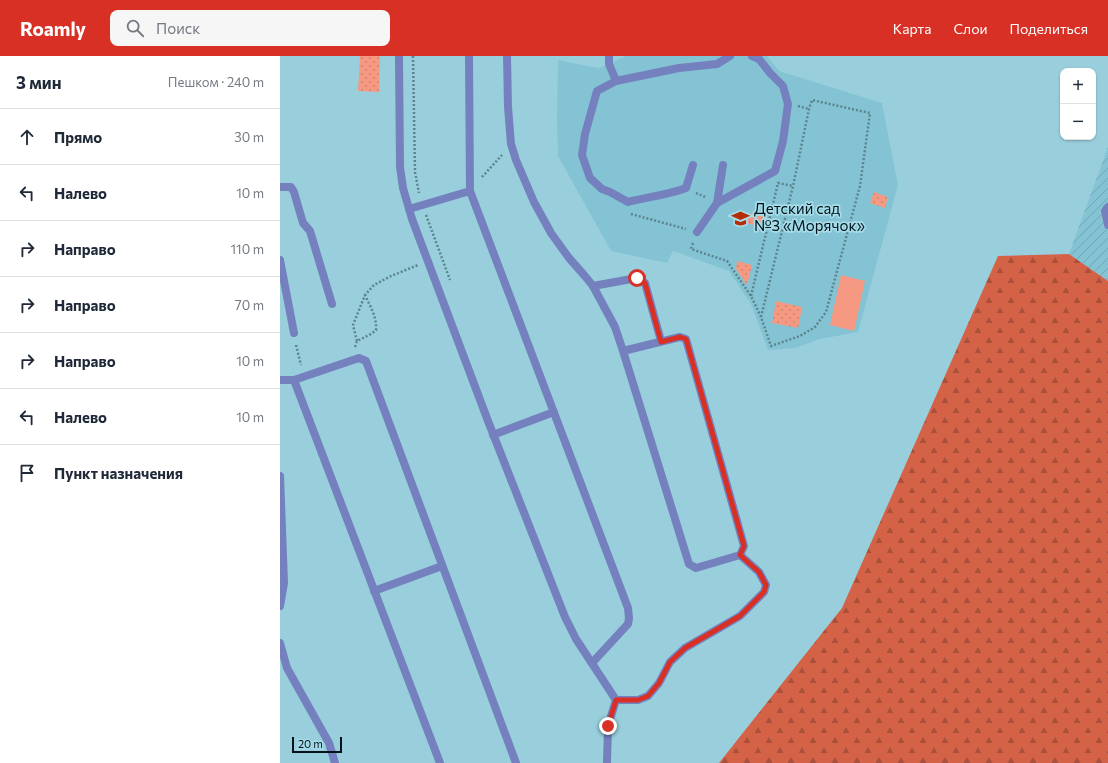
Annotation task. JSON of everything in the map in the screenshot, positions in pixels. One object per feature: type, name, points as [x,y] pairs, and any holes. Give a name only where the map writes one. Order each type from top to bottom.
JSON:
[{"type":"lane","points":[[399,56],[400,167],[403,188],[414,226],[493,435],[565,617],[576,639],[616,700]]},
{"type":"lane","points":[[469,56],[470,191],[628,608],[630,618],[628,624],[592,663]]},
{"type":"lane","points":[[507,56],[508,107],[511,144],[516,160],[534,202],[551,233],[569,258],[593,286],[615,327],[689,564],[696,568],[740,555],[744,546],[686,339],[680,337],[623,351]]},
{"type":"lane","points":[[608,56],[609,64],[616,81]]},
{"type":"lane","points":[[693,165],[686,188],[666,194],[628,202],[602,189],[590,178],[582,156],[585,134],[597,91],[616,81],[679,68],[717,64],[730,56]]},
{"type":"lane","points":[[717,203],[775,172],[783,141],[788,104],[783,86],[759,59],[752,56]]},
{"type":"lane","points":[[697,232],[717,203],[723,165]]},
{"type":"lane","points":[[280,187],[291,187],[294,192],[304,223],[310,231],[332,304]]},
{"type":"lane","points":[[409,209],[470,191]]},
{"type":"lane","points":[[1108,207],[1105,211],[1108,225]]},
{"type":"lane","points":[[280,260],[294,333]]},
{"type":"lane","points":[[593,286],[637,278],[645,283],[661,342]]},
{"type":"lane","points":[[280,380],[294,380],[359,358],[366,362],[516,763]]},
{"type":"lane","points":[[294,380],[440,763]]},
{"type":"lane","points":[[493,435],[554,412]]},
{"type":"lane","points":[[280,476],[284,583],[280,606]]},
{"type":"lane","points":[[616,700],[638,700],[648,696],[659,683],[670,662],[685,648],[740,616],[764,592],[766,585],[759,572],[740,555]]},
{"type":"lane","points":[[374,591],[442,566]]},
{"type":"lane","points":[[280,643],[288,668],[328,743],[334,763]]},
{"type":"lane","points":[[607,763],[608,726],[616,700]]},
{"type":"path","points":[[413,56],[415,172],[417,184],[422,205],[452,285]]},
{"type":"path","points":[[626,213],[697,232],[691,249],[728,261],[751,296],[761,316],[771,346],[800,336],[815,327],[826,312],[860,186],[870,113],[812,100],[793,186],[761,316]]},
{"type":"path","points":[[470,191],[511,144]]},
{"type":"path","points":[[751,296],[778,183],[793,186]]},
{"type":"path","points":[[686,188],[717,203]]},
{"type":"path","points":[[359,358],[355,348],[357,341],[353,324],[365,295],[374,285],[406,270]]},
{"type":"path","points":[[357,341],[376,330],[377,323],[365,295]]},
{"type":"path","points":[[294,333],[304,377]]},
{"type":"shaded area","points":[[360,56],[380,56],[379,92],[358,91]]},
{"type":"shaded area","name":"Детский сад №3 «Морячок»","points":[[626,56],[767,56],[779,71],[882,103],[898,185],[858,332],[820,339],[795,348],[768,350],[751,304],[729,271],[673,251],[667,263],[611,251],[558,156],[558,60],[598,68]]},
{"type":"shaded area","points":[[1108,147],[1108,281],[1069,254]]},
{"type":"shaded area","points":[[874,192],[888,197],[885,208],[870,203]]},
{"type":"shaded area","points":[[751,213],[766,217],[764,228],[743,222]]},
{"type":"shaded area","points":[[737,261],[752,265],[747,285],[736,269]]},
{"type":"shaded area","points":[[841,275],[865,281],[854,331],[830,325]]},
{"type":"shaded area","points":[[776,301],[802,307],[798,328],[772,323]]},
{"type":"green space","points":[[1069,254],[1108,281],[1108,763],[719,763],[842,608],[998,256]]},
{"type":"place","name":"Детский сад №3 «Морячок»","points":[[741,218]]},
{"type":"route","points":[[608,726],[616,700],[638,700],[648,696],[659,683],[670,662],[685,648],[740,616],[764,592],[766,585],[759,572],[740,555],[744,546],[686,339],[680,337],[661,342],[645,283],[637,278]]}]
